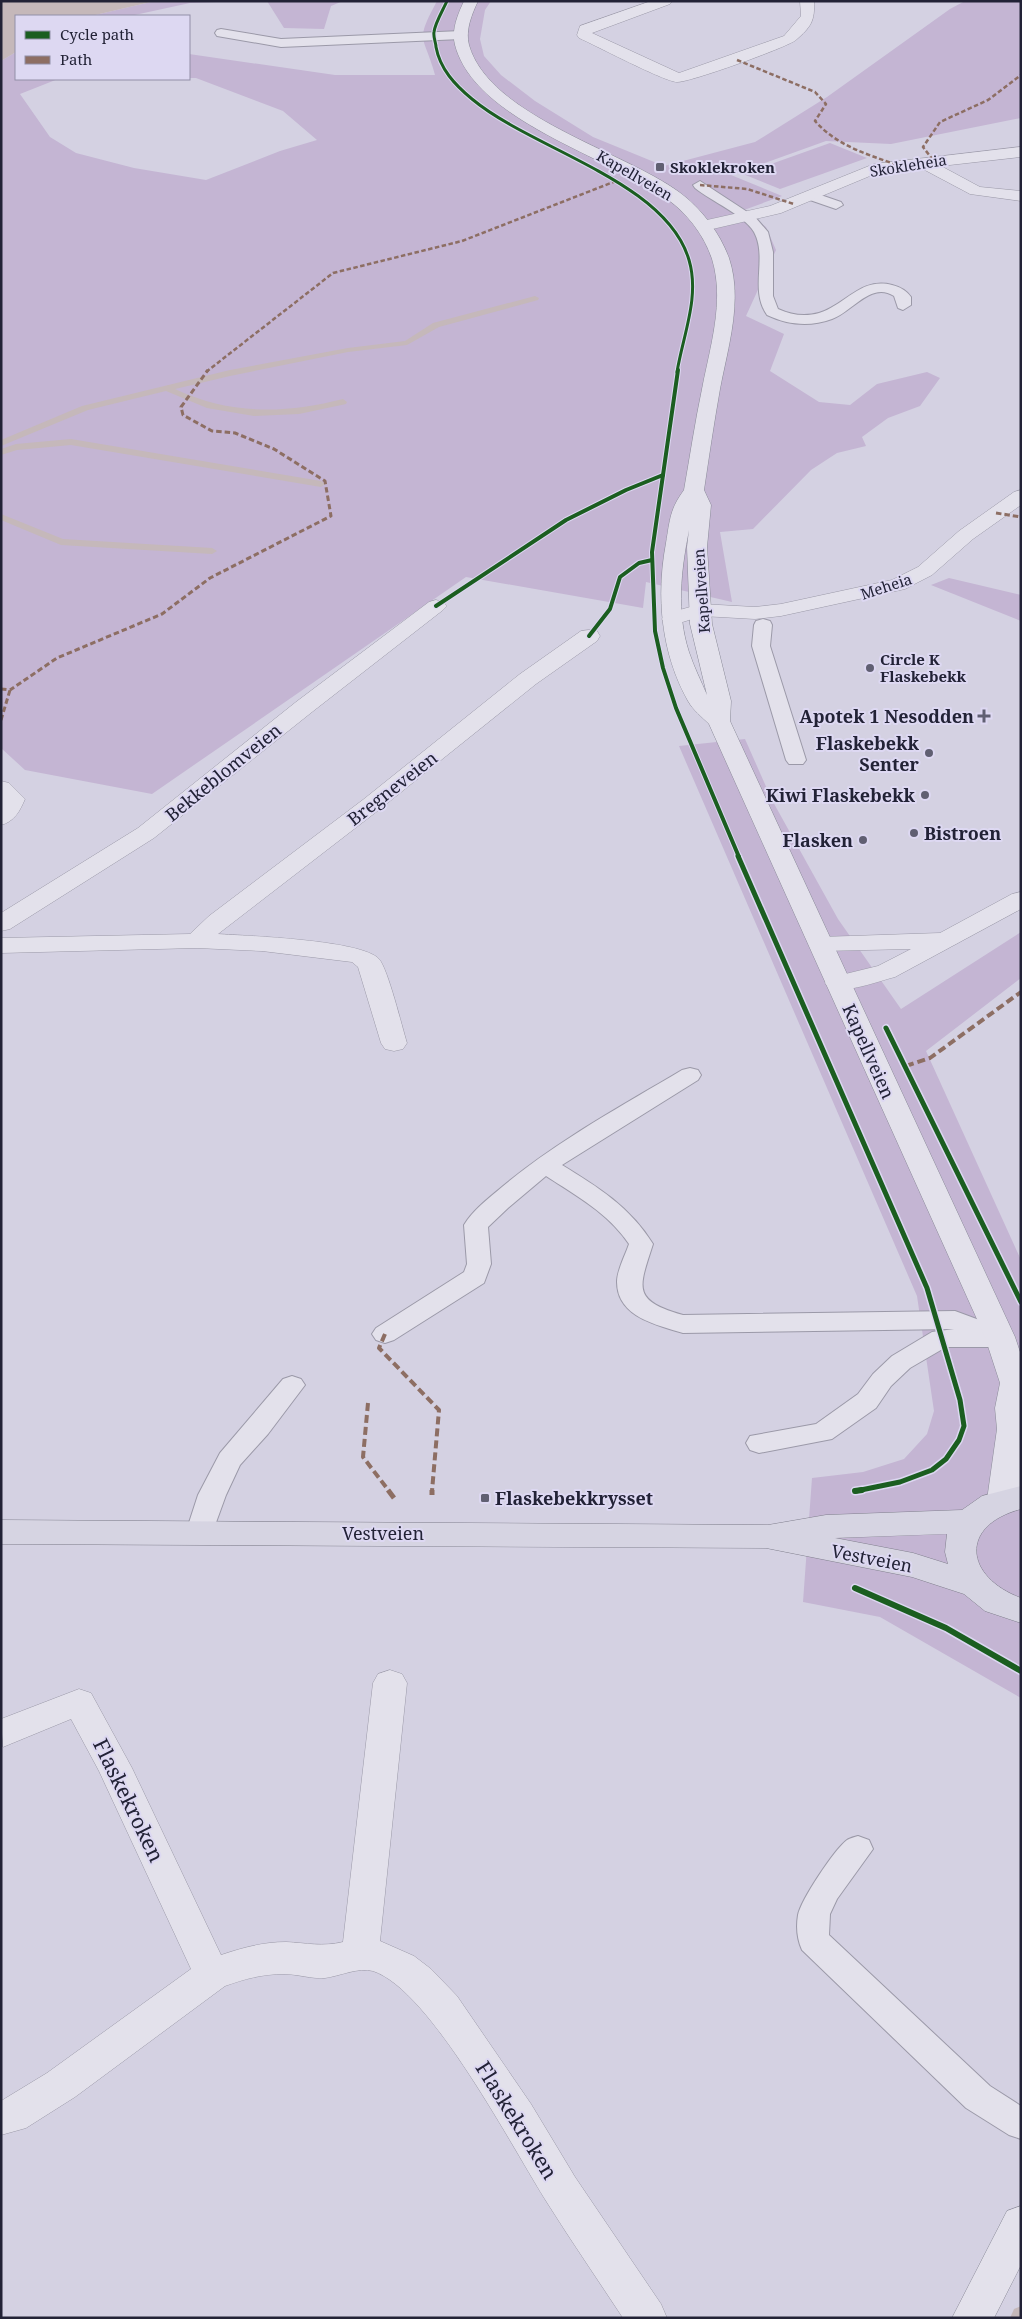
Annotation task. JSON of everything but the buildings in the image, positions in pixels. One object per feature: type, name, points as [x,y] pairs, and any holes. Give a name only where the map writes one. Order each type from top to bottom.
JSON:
[{"type":"main road","points":[[1012,1498],[983,1508],[969,1521],[962,1532],[959,1546],[967,1572],[976,1585],[994,1599],[1019,1612]]},
{"type":"main road","name":"Vestveien","points":[[766,1536],[803,1528],[858,1524],[929,1524],[969,1521]]},
{"type":"main road","name":"Vestveien","points":[[1,1532],[766,1536],[913,1565],[976,1585]]},
{"type":"street","name":"Kapellveien","points":[[471,1],[462,21],[461,35],[464,54],[470,66],[490,89],[508,104],[556,132],[653,182],[687,207],[704,226],[720,258],[725,279],[724,302],[694,490],[683,505],[673,557],[670,598],[678,652],[699,701],[719,721],[1000,1337],[1018,1386],[1010,1408],[1012,1429],[1012,1498]]},
{"type":"street","points":[[665,1],[596,24],[585,29],[584,35],[677,78],[710,69],[790,39],[804,24],[808,16],[807,1]]},
{"type":"street","name":"Skokleheia","points":[[704,226],[775,210],[874,169],[921,162],[1021,152]]},
{"type":"street","points":[[921,162],[976,191],[1021,196]]},
{"type":"street","name":"Kapellveien","points":[[694,490],[701,505],[697,547],[701,617],[720,701],[719,721]]},
{"type":"street","name":"Meheia","points":[[673,619],[701,617],[733,622],[759,619],[898,585],[925,571],[966,534],[1021,496]]},
{"type":"street","name":"Bekkeblomveien","points":[[1,924],[146,833],[304,707],[436,606]]},
{"type":"street","name":"Bregneveien","points":[[197,941],[218,921],[372,804],[528,679],[588,636]]},
{"type":"street","points":[[1,788],[13,799],[10,808],[1,818]]},
{"type":"street","points":[[838,983],[886,972],[1021,899]]},
{"type":"street","points":[[821,944],[947,940]]},
{"type":"street","points":[[1,946],[197,941],[262,944],[362,957],[370,964],[394,1042]]},
{"type":"street","points":[[360,1955],[390,1683]]},
{"type":"street","name":"Flaskekroken","points":[[3,1733],[79,1702],[115,1768],[212,1974]]},
{"type":"street","name":"Flaskekroken","points":[[1,2118],[12,2116],[61,2085],[212,1974],[247,1962],[284,1958],[324,1962],[360,1955],[375,1956],[401,1967],[418,1980],[444,2008],[517,2116],[561,2190],[647,2318]]},
{"type":"street","points":[[972,2318],[1021,2224]]},
{"type":"lane","points":[[221,33],[281,43],[461,35]]},
{"type":"lane","points":[[700,185],[744,217],[762,234],[768,256],[765,293],[772,312],[792,319],[810,319],[835,312],[867,289],[887,288],[901,294],[903,305]]},
{"type":"lane","points":[[812,196],[836,205]]},
{"type":"lane","points":[[759,619],[761,646],[796,760]]},
{"type":"lane","points":[[385,1334],[475,1277],[479,1264],[476,1225],[491,1208],[545,1165],[690,1075]]},
{"type":"lane","points":[[545,1165],[613,1207],[630,1226],[641,1244],[629,1280],[634,1300],[648,1314],[683,1324],[955,1320],[1000,1337]]},
{"type":"lane","points":[[759,1443],[823,1432],[867,1401],[882,1380],[901,1362],[941,1338],[1000,1337]]},
{"type":"lane","points":[[200,1532],[212,1495],[229,1460],[259,1427],[292,1385]]},
{"type":"lane","points":[[858,1849],[826,1890],[814,1914],[813,1940],[978,2098],[1021,2124]]},
{"type":"shaded area","points":[[1,1],[155,1],[95,15],[15,15],[15,53],[1,61]]},
{"type":"shaded area","points":[[155,1],[242,1],[190,3],[135,15],[95,15]]},
{"type":"shaded area","points":[[267,1],[343,1],[331,6],[324,29],[284,28]]},
{"type":"shaded area","points":[[437,1],[491,1],[485,10],[480,39],[484,56],[501,75],[535,101],[593,137],[664,166],[755,142],[827,97],[950,9],[965,1],[1021,1],[1021,118],[891,144],[826,141],[731,175],[782,196],[744,210],[766,227],[776,250],[746,316],[784,334],[770,371],[819,402],[850,405],[877,384],[927,372],[940,378],[920,406],[888,418],[862,437],[866,446],[837,453],[811,470],[753,529],[720,532],[732,602],[646,582],[643,608],[466,577],[152,794],[25,770],[1,748],[1,61],[15,53],[15,80],[55,80],[20,94],[50,137],[76,153],[134,168],[206,180],[280,151],[317,140],[283,111],[196,78],[190,78],[190,54],[335,75],[435,75],[423,39],[425,25]]},
{"type":"shaded area","points":[[830,143],[867,158],[780,189],[743,174]]},
{"type":"shaded area","points":[[949,578],[1021,595],[1021,621],[931,585]]},
{"type":"shaded area","points":[[745,739],[772,800],[838,919],[901,1009],[1021,932],[1021,978],[926,1051],[1021,1260],[1021,1698],[880,1617],[803,1602],[812,1478],[863,1472],[904,1459],[927,1434],[934,1411],[917,1296],[679,746]]},
{"type":"waterway","points":[[1,443],[85,408],[230,373],[348,350],[407,343],[436,325],[535,298]]},
{"type":"waterway","points":[[168,389],[188,399],[210,406],[254,413],[299,412],[343,402]]},
{"type":"waterway","points":[[1,452],[16,447],[71,442],[321,484]]},
{"type":"waterway","points":[[1,517],[61,542],[212,551]]},
{"type":"marked path","points":[[737,60],[815,92],[826,104],[815,121],[823,130],[852,149],[897,165]]},
{"type":"marked path","points":[[933,160],[923,147],[940,122],[988,100],[1021,75]]},
{"type":"marked path","points":[[1,689],[10,690],[57,658],[162,614],[210,578],[331,516],[325,481],[274,449],[235,433],[212,431],[183,415],[181,407],[207,371],[333,273],[462,241],[616,181]]},
{"type":"marked path","points":[[700,185],[747,189],[794,204]]},
{"type":"marked path","points":[[996,513],[1021,517]]},
{"type":"marked path","points":[[1,720],[10,690]]},
{"type":"marked path","points":[[906,1066],[930,1058],[1021,992]]},
{"type":"marked path","points":[[385,1334],[379,1348],[439,1410],[432,1495]]},
{"type":"marked path","points":[[368,1403],[363,1457],[394,1498]]},
{"type":"cycle path","points":[[447,1],[434,32],[439,61],[458,87],[486,111],[520,132],[612,179],[651,205],[675,231],[689,258],[694,288],[678,370],[652,557],[654,621],[663,668],[691,747],[927,1288],[960,1400],[964,1426],[959,1440],[946,1459],[932,1470],[900,1482],[855,1491]]},
{"type":"cycle path","points":[[436,606],[566,520],[626,490],[663,475]]},
{"type":"cycle path","points":[[589,636],[610,609],[620,577],[639,563],[652,560]]},
{"type":"cycle path","points":[[886,1028],[1021,1302]]},
{"type":"cycle path","points":[[855,1588],[946,1628],[1021,1671]]},
{"type":"place","name":"Skoklekroken","points":[[660,167]]},
{"type":"place","name":"Circle K Flaskebekk","points":[[870,668]]},
{"type":"place","name":"Apotek 1 Nesodden","points":[[984,716]]},
{"type":"place","name":"Flaskebekk Senter","points":[[929,753]]},
{"type":"place","name":"Kiwi Flaskebekk","points":[[925,795]]},
{"type":"place","name":"Bistroen","points":[[914,833]]},
{"type":"place","name":"Flasken","points":[[863,840]]},
{"type":"place","name":"Flaskebekkrysset","points":[[485,1498]]}]
